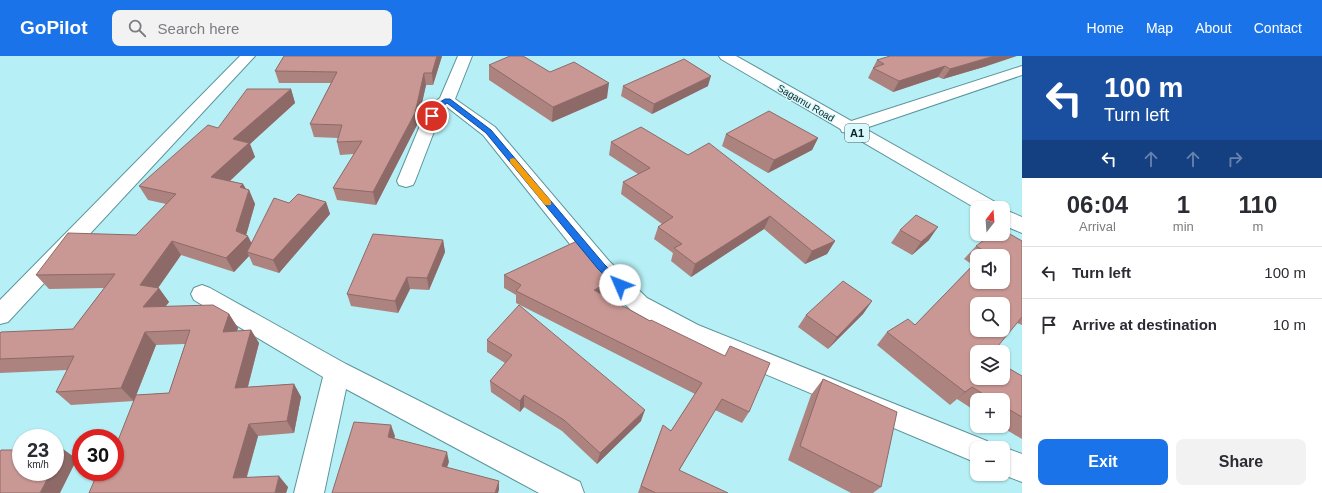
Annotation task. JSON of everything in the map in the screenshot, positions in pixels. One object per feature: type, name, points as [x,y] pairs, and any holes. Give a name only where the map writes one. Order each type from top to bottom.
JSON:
[{"type":"main road","points":[[0,315],[248,56]]},
{"type":"main road","points":[[406,181],[432,116],[438,107],[447,100],[465,56]]},
{"type":"main road","name":"Sagamu Road","points":[[726,56],[848,128],[978,201]]},
{"type":"main road","points":[[848,128],[1022,70]]},
{"type":"main road","points":[[447,100],[489,131],[601,267],[639,304],[690,332],[970,447]]},
{"type":"main road","points":[[1010,220],[1022,226]]},
{"type":"main road","points":[[202,294],[338,372],[569,493]]},
{"type":"main road","points":[[309,493],[338,372]]},
{"type":"main road","points":[[1010,463],[1022,468]]},
{"type":"building","points":[[284,56],[437,56],[432,73],[424,73],[415,113],[373,192],[333,188],[362,141],[337,142],[342,125],[310,124],[337,72],[275,71]]},
{"type":"building","points":[[510,56],[523,56],[550,72],[574,62],[609,83],[553,107],[489,65]]},
{"type":"building","points":[[890,56],[994,56],[950,69],[945,66],[899,81],[873,68],[884,64],[877,60]]},
{"type":"building","points":[[684,59],[711,76],[654,104],[623,86]]},
{"type":"building","points":[[247,89],[291,89],[233,139],[249,143],[211,177],[243,184],[240,187],[249,190],[236,231],[248,236],[226,258],[172,241],[140,285],[159,288],[143,307],[213,305],[229,314],[223,332],[251,330],[235,388],[294,384],[287,421],[249,424],[233,478],[279,476],[275,493],[89,493],[94,481],[124,481],[124,429],[123,429],[136,395],[169,393],[190,330],[145,332],[121,388],[56,392],[74,356],[0,359],[0,333],[73,329],[115,274],[36,275],[68,233],[136,235],[176,194],[139,186],[208,125],[218,128]]},
{"type":"building","points":[[769,111],[818,138],[774,160],[726,134]]},
{"type":"building","points":[[641,127],[688,155],[709,143],[835,241],[812,251],[770,216],[695,264],[674,248],[682,244],[658,227],[673,217],[623,182],[650,168],[611,142]]},
{"type":"building","points":[[298,194],[326,202],[273,260],[247,252],[274,198],[289,203]]},
{"type":"building","points":[[916,215],[938,227],[921,242],[900,230]]},
{"type":"building","points":[[373,234],[443,240],[427,278],[407,277],[395,301],[347,294]]},
{"type":"building","points":[[1010,234],[1022,241],[1022,317],[1010,331],[1010,297],[970,297],[970,337],[1005,337],[999,345],[970,345],[970,385],[1010,385],[1010,369],[1022,376],[1022,417],[1010,410],[1010,393],[982,393],[972,387],[965,392],[887,332],[908,319],[915,325],[970,268],[970,289],[1010,289],[1010,249],[981,249],[976,246],[983,241],[1010,241]]},
{"type":"building","points":[[577,241],[594,262],[614,280],[594,290],[650,321],[651,320],[725,356],[730,346],[770,363],[749,412],[722,399],[679,470],[728,493],[656,493],[641,486],[663,425],[671,431],[702,383],[516,291],[521,285],[504,275]]},
{"type":"building","points":[[843,281],[872,301],[837,337],[806,315]]},
{"type":"building","points":[[519,305],[645,410],[600,453],[564,420],[524,395],[520,401],[490,381],[512,355],[487,340]]},
{"type":"building","points":[[823,379],[897,412],[881,487],[800,446]]},
{"type":"building","points":[[354,422],[391,425],[388,437],[447,452],[442,466],[499,481],[495,493],[332,493]]},
{"type":"building","points":[[1,450],[12,450],[12,481],[46,481],[40,493],[0,493]]},
{"type":"slow traffic","points":[[513,160],[548,203]]},
{"type":"route","points":[[432,116],[438,107],[447,100],[489,131],[601,267],[620,285]]}]
